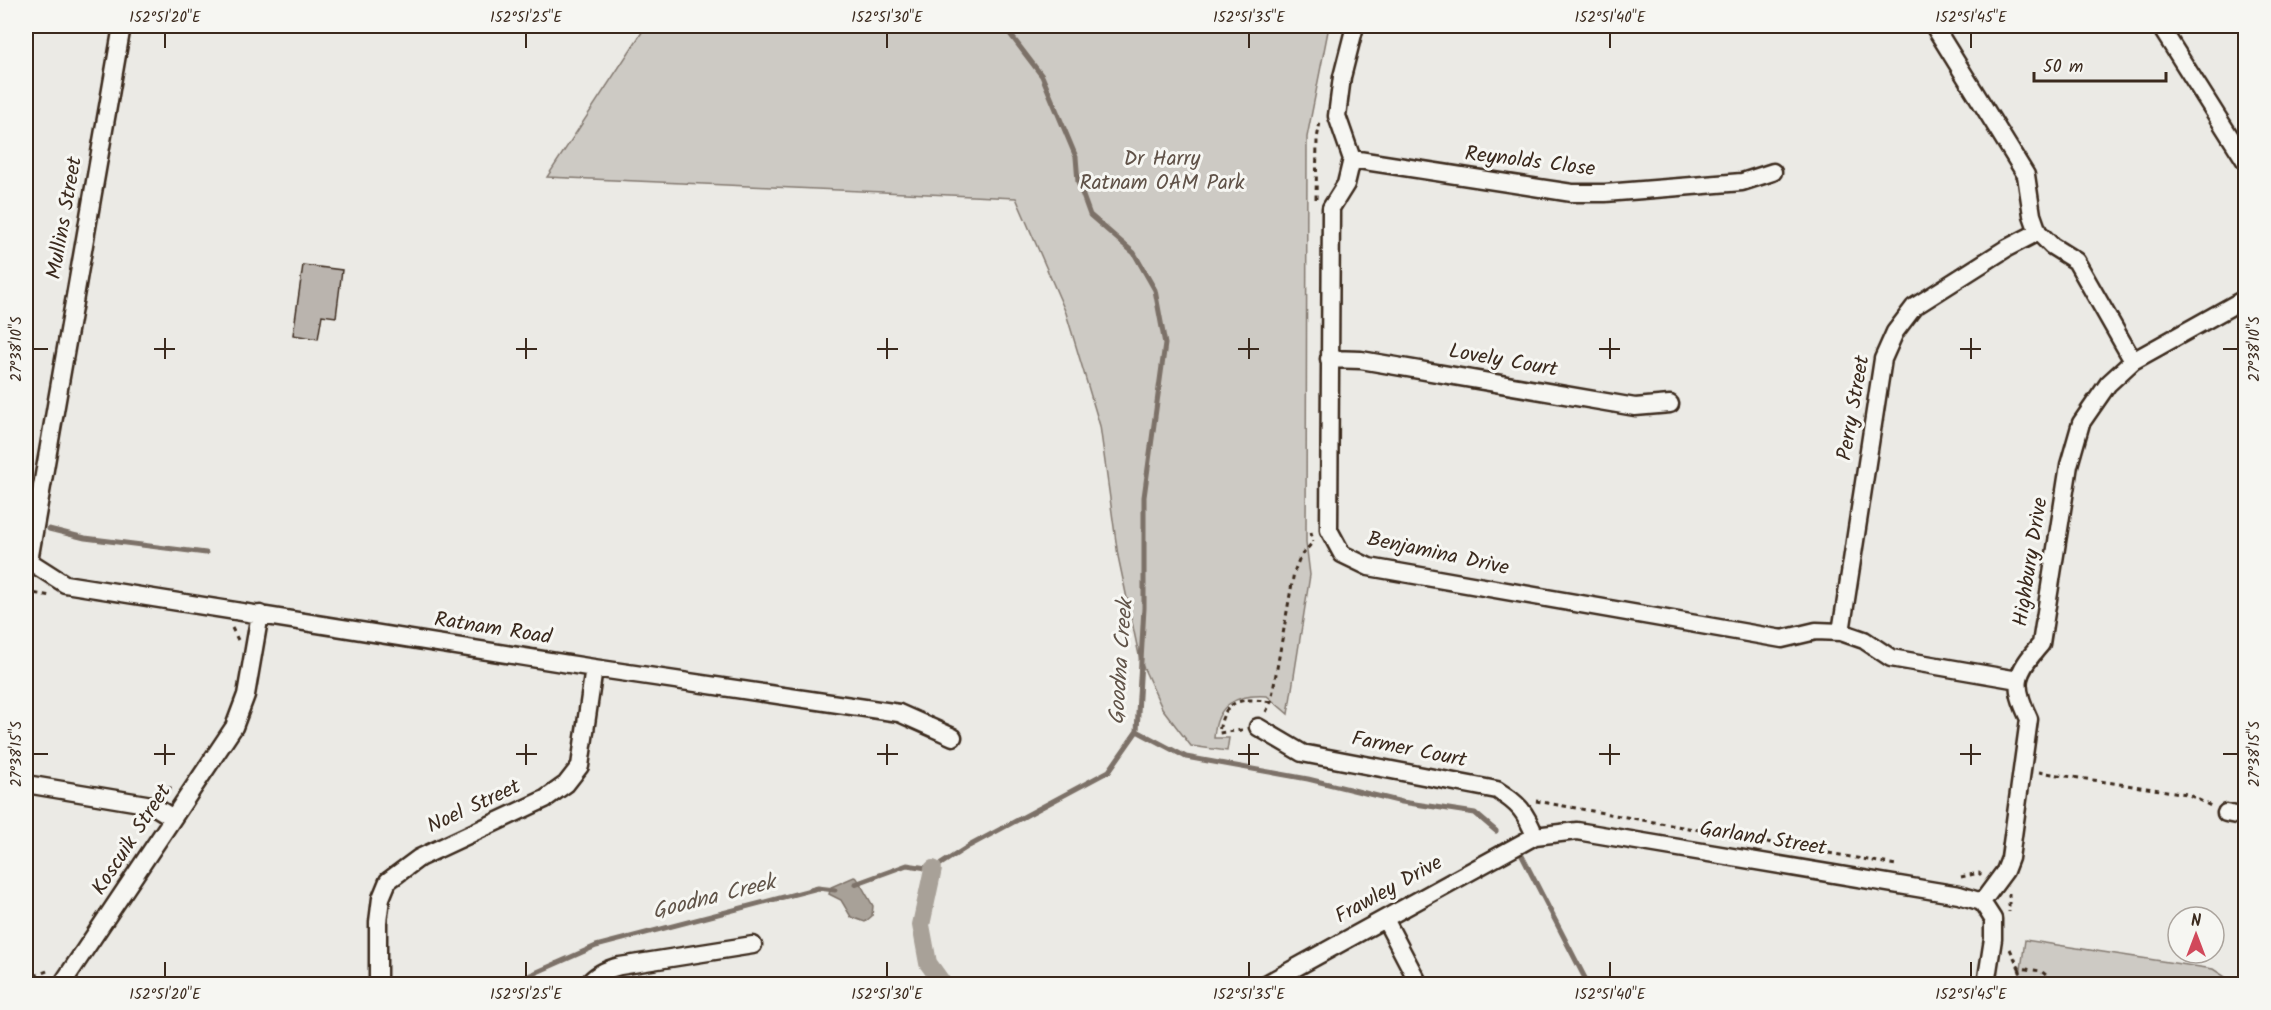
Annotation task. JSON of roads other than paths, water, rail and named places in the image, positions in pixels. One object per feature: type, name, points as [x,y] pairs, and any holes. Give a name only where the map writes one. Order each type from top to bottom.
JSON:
[{"type":"street","name":"Mullins Street","points":[[27,561],[122,26]]},
{"type":"street","points":[[1329,359],[1331,208],[1346,184],[1352,159],[1338,116],[1342,77],[1355,26]]},
{"type":"street","points":[[1934,26],[2026,175],[2032,214],[2038,232],[2052,246],[2076,261],[2133,361]]},
{"type":"street","points":[[2160,26],[2246,162]]},
{"type":"street","name":"Reynolds Close","points":[[1352,159],[1572,193],[1605,193],[1742,182],[1773,172]]},
{"type":"street","name":"Perry Street","points":[[1841,632],[1883,359],[1894,332],[1914,307],[2007,248],[2038,232]]},
{"type":"street","name":"Highbury Drive","points":[[2018,680],[2025,662],[2041,644],[2067,474],[2081,423],[2108,384],[2133,361],[2246,298]]},
{"type":"street","name":"Lovely Court","points":[[1329,359],[1361,360],[1635,407],[1670,404]]},
{"type":"street","name":"Benjamina Drive","points":[[1329,359],[1329,530],[1342,554],[1369,567],[1782,639],[1816,631],[1841,632],[1864,640],[1891,658],[2018,680]]},
{"type":"street","name":"Ratnam Road","points":[[27,561],[65,584],[594,668],[899,713],[953,737]]},
{"type":"street","name":"Koscuik Street","points":[[62,984],[234,727],[246,695],[260,614]]},
{"type":"street","name":"Noel Street","points":[[378,984],[378,922],[381,898],[388,881],[419,858],[545,799],[566,784],[580,766],[594,668]]},
{"type":"street","points":[[1986,984],[1993,939],[1993,919],[1982,902],[2005,871],[2010,858],[2029,719],[2019,698],[2018,680]]},
{"type":"street","name":"Farmer Court","points":[[1258,727],[1302,753],[1497,790],[1515,801],[1526,813],[1535,836]]},
{"type":"street","points":[[26,784],[135,801],[152,805],[173,818]]},
{"type":"street","points":[[2226,813],[2246,816]]},
{"type":"street","name":"Garland Street","points":[[1535,836],[1577,831],[1959,895],[1982,902]]},
{"type":"street","name":"Frawley Drive","points":[[1266,984],[1535,836]]},
{"type":"street","points":[[1384,919],[1419,984]]},
{"type":"street","points":[[588,984],[606,970],[620,966],[753,945]]},
{"type":"waterway","name":"Goodna Creek","points":[[855,884],[907,865],[933,869],[969,846],[1109,771],[1137,731],[1144,608],[1144,497],[1165,344],[1155,290],[1134,253],[1090,215],[1078,182],[1076,157],[1042,76],[1004,26]]},
{"type":"waterway","points":[[49,529],[85,538],[206,553]]},
{"type":"waterway","points":[[1137,731],[1186,757],[1308,779],[1402,802],[1475,813],[1496,831]]},
{"type":"waterway","points":[[1520,852],[1588,984]]},
{"type":"waterway","points":[[933,869],[921,925],[928,963],[943,984]]},
{"type":"waterway","name":"Goodna Creek","points":[[510,984],[596,946],[818,888],[835,890]]},
{"type":"park label","name":"Dr Harry Ratnam OAM Park","points":[[1162,171]]}]
